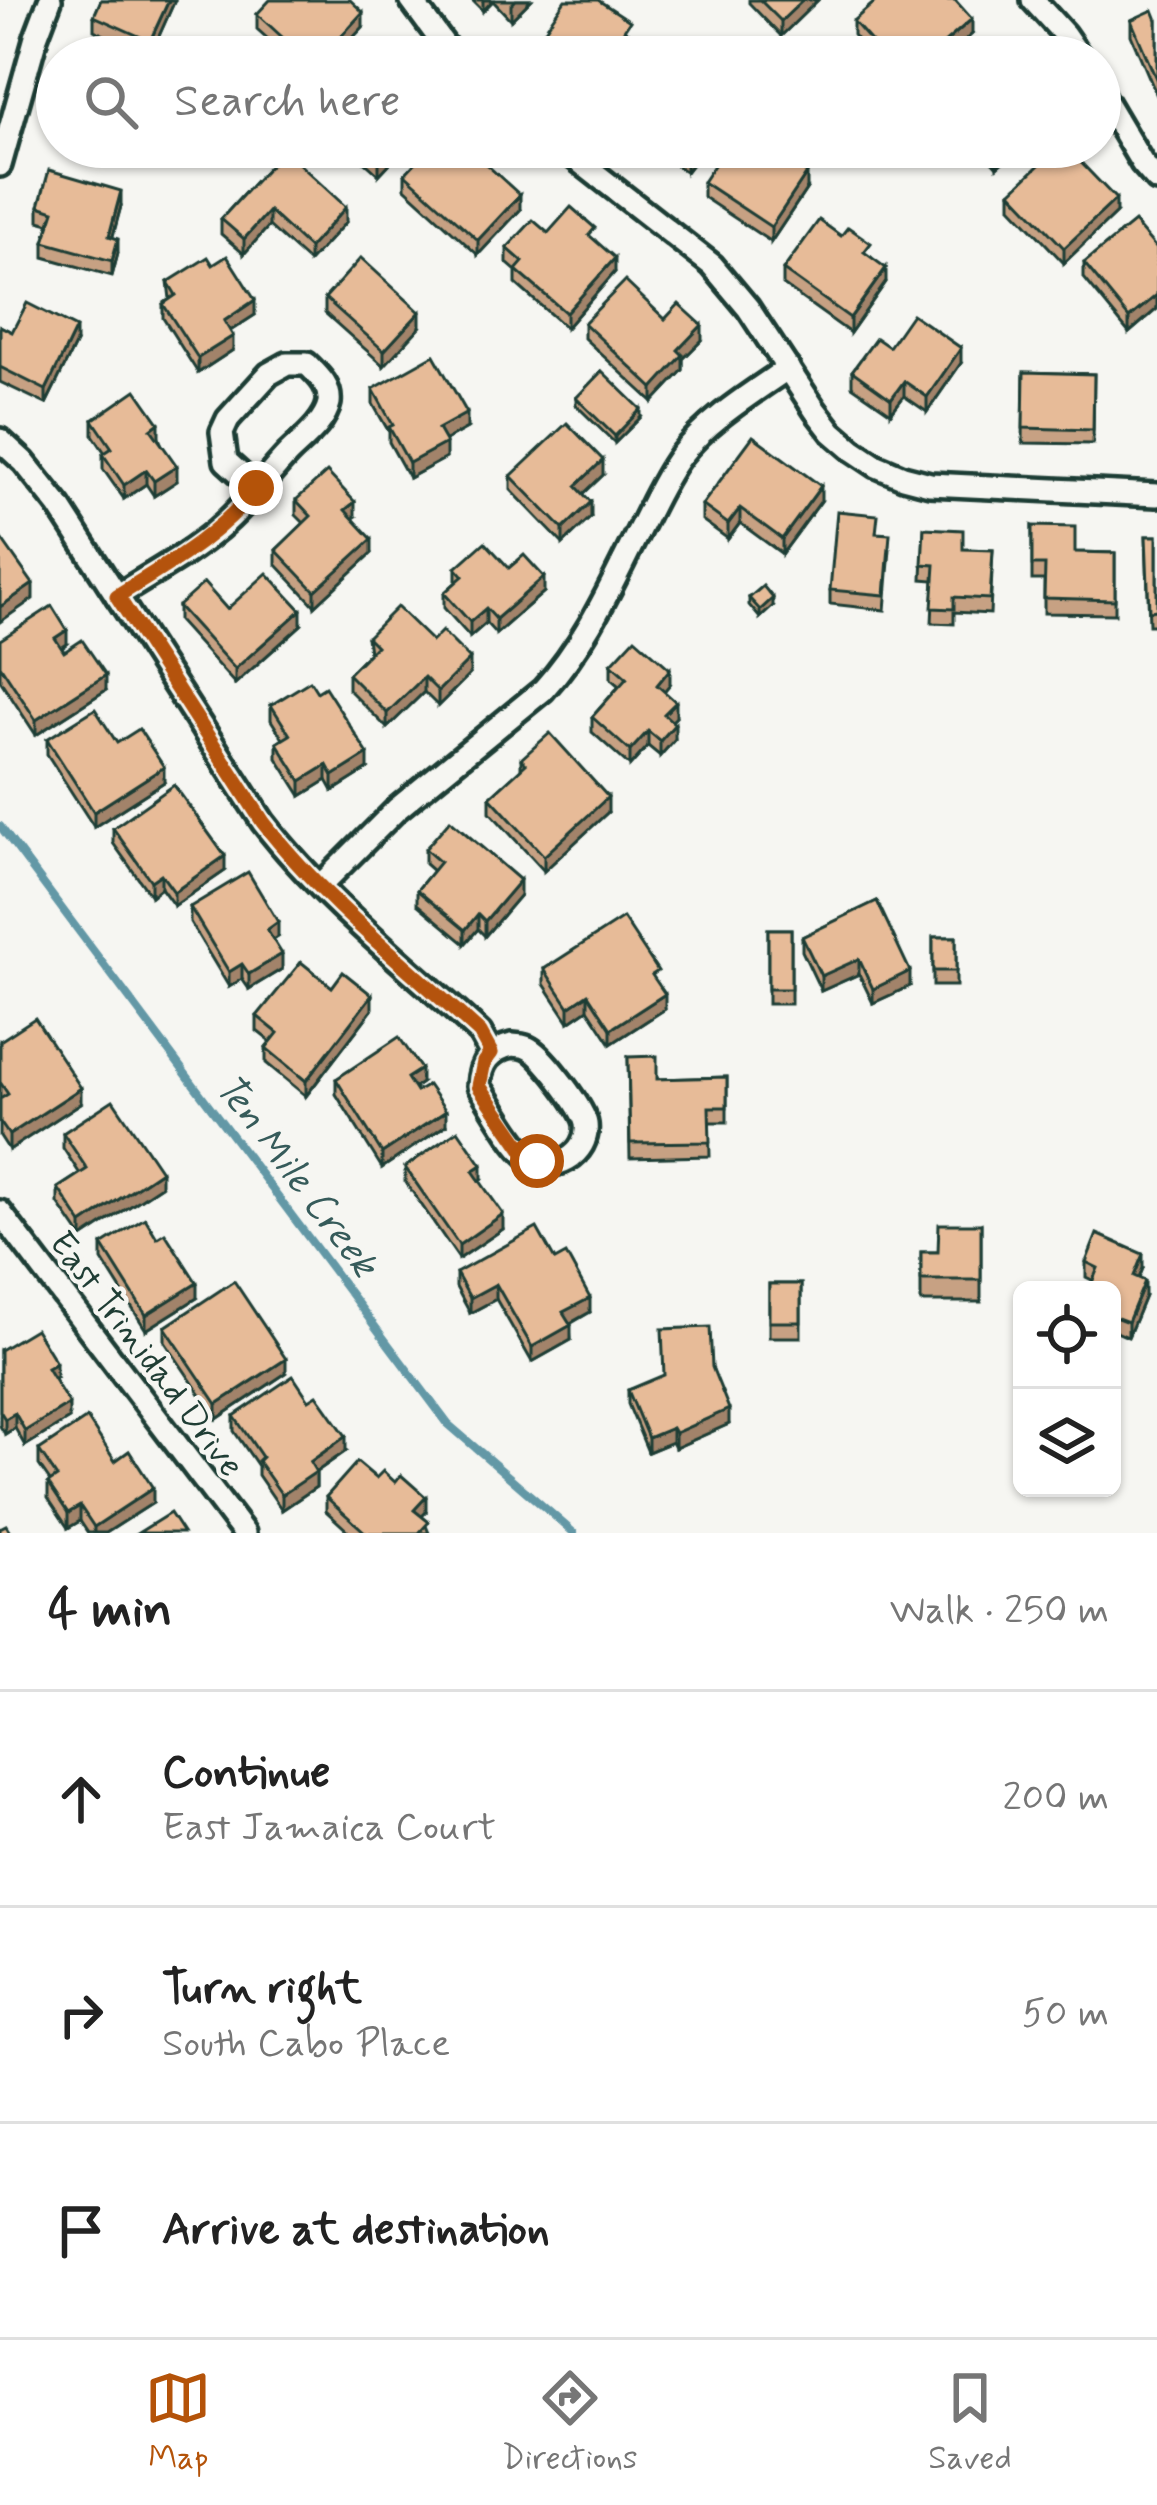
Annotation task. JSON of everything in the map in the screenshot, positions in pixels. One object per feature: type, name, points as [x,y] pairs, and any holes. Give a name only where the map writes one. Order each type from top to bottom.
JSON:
[{"type":"street","points":[[36,36],[50,0]]},
{"type":"street","points":[[411,0],[438,36]]},
{"type":"street","points":[[1033,0],[1063,36]]},
{"type":"street","points":[[0,165],[36,37]]},
{"type":"street","points":[[1121,128],[1157,180]]},
{"type":"street","points":[[588,168],[712,265],[748,308],[832,432],[877,466],[930,484],[1157,495]]},
{"type":"street","points":[[117,596],[218,529],[322,418],[330,401],[324,380],[307,364],[287,364],[269,374],[221,431],[226,461],[256,488]]},
{"type":"street","points":[[320,886],[398,809],[543,690],[562,669],[593,621],[679,458],[719,416],[788,368]]},
{"type":"street","points":[[0,440],[59,506],[263,822],[320,886],[480,1033],[491,1053]]},
{"type":"street","points":[[512,1045],[534,1050],[579,1106],[586,1138],[572,1157],[549,1164],[527,1155],[479,1086],[491,1053],[512,1045]]},
{"type":"street","name":"East Trinidad Drive","points":[[0,1212],[244,1533]]},
{"type":"building","points":[[101,0],[169,0],[152,36],[139,36],[94,16]]},
{"type":"building","points":[[270,0],[350,0],[363,12],[341,36],[281,36],[257,14]]},
{"type":"building","points":[[565,0],[598,0],[630,21],[624,30],[633,36],[541,36]]},
{"type":"building","points":[[760,0],[803,0],[781,21]]},
{"type":"building","points":[[877,0],[955,0],[972,19],[952,36],[866,36],[853,21]]},
{"type":"building","points":[[1153,10],[1157,20],[1157,81],[1131,20]]},
{"type":"building","points":[[268,168],[304,168],[346,207],[309,248],[269,211],[244,239],[221,219]]},
{"type":"building","points":[[411,168],[490,168],[520,195],[478,240],[405,174]]},
{"type":"building","points":[[712,168],[800,168],[807,173],[771,227],[703,182]]},
{"type":"building","points":[[1036,168],[1086,168],[1116,199],[1064,248],[1011,192]]},
{"type":"building","points":[[49,170],[121,191],[109,236],[118,239],[112,261],[44,242],[54,211],[39,206]]},
{"type":"building","points":[[571,207],[595,228],[589,235],[615,258],[566,313],[516,270],[523,262],[507,248],[533,220],[548,233]]},
{"type":"building","points":[[819,220],[841,236],[848,227],[871,243],[864,252],[886,268],[850,318],[783,270]]},
{"type":"building","points":[[1134,222],[1157,249],[1157,295],[1129,318],[1084,263]]},
{"type":"building","points":[[227,256],[255,300],[224,321],[233,336],[198,358],[163,304],[176,295],[168,282],[208,257],[213,265]]},
{"type":"building","points":[[361,258],[420,312],[384,351],[325,298]]},
{"type":"building","points":[[625,281],[665,319],[679,304],[702,325],[653,388],[584,323]]},
{"type":"building","points":[[27,303],[76,328],[46,390],[0,367],[0,326],[12,332]]},
{"type":"building","points":[[912,314],[961,348],[927,397],[904,381],[891,399],[852,371],[876,338],[889,347]]},
{"type":"building","points":[[434,355],[467,413],[438,429],[446,443],[409,463],[373,389]]},
{"type":"building","points":[[602,371],[641,409],[615,436],[576,398]]},
{"type":"building","points":[[1024,372],[1094,374],[1093,430],[1023,428]]},
{"type":"building","points":[[136,390],[159,423],[151,429],[177,466],[154,481],[146,470],[124,485],[103,454],[112,448],[93,420]]},
{"type":"building","points":[[567,423],[603,460],[576,486],[591,502],[563,529],[511,476]]},
{"type":"building","points":[[753,436],[821,486],[782,539],[740,508],[728,524],[702,505]]},
{"type":"building","points":[[327,472],[355,502],[345,510],[372,539],[315,591],[276,550],[311,516],[296,500]]},
{"type":"building","points":[[837,511],[878,515],[876,533],[890,534],[885,595],[830,590]]},
{"type":"building","points":[[1032,526],[1075,527],[1075,552],[1115,553],[1115,600],[1044,598],[1045,565],[1032,565]]},
{"type":"building","points":[[924,528],[963,530],[963,549],[993,550],[990,599],[954,597],[954,609],[932,608],[935,565],[922,564]]},
{"type":"building","points":[[1146,536],[1157,536],[1157,610],[1149,611]]},
{"type":"building","points":[[0,537],[33,584],[0,607]]},
{"type":"building","points":[[485,542],[509,568],[524,555],[544,577],[496,619],[486,608],[470,622],[444,593],[463,576],[456,568]]},
{"type":"building","points":[[267,573],[301,610],[235,669],[178,606],[204,583],[227,609]]},
{"type":"building","points":[[763,586],[773,598],[760,610],[749,598]]},
{"type":"building","points":[[52,606],[67,630],[55,638],[64,652],[82,640],[106,675],[36,720],[0,665],[0,640]]},
{"type":"building","points":[[397,607],[432,641],[442,631],[470,659],[438,691],[424,677],[387,713],[348,674],[376,646],[367,637]]},
{"type":"building","points":[[635,638],[670,669],[657,685],[676,702],[664,714],[675,724],[660,741],[648,731],[630,751],[592,717],[627,678],[611,664]]},
{"type":"building","points":[[310,681],[317,692],[325,687],[368,754],[333,776],[327,765],[301,781],[277,743],[290,735],[271,705]]},
{"type":"building","points":[[95,709],[117,743],[139,729],[164,767],[94,812],[47,739]]},
{"type":"building","points":[[550,733],[608,797],[544,856],[490,797],[526,764],[521,759]]},
{"type":"building","points":[[174,785],[225,856],[174,892],[161,874],[151,881],[113,828]]},
{"type":"building","points":[[450,820],[520,880],[485,921],[478,914],[465,930],[417,890],[440,862],[425,849]]},
{"type":"building","points":[[248,872],[278,922],[267,930],[282,954],[249,974],[242,964],[229,972],[190,907]]},
{"type":"building","points":[[877,901],[910,971],[873,989],[859,959],[821,976],[802,937]]},
{"type":"building","points":[[623,918],[658,971],[652,975],[665,994],[611,1029],[588,994],[569,1007],[544,969]]},
{"type":"building","points":[[768,929],[791,929],[791,989],[768,989]]},
{"type":"building","points":[[933,937],[956,937],[956,971],[933,971]]},
{"type":"building","points":[[301,962],[332,987],[343,972],[372,995],[306,1081],[266,1048],[278,1033],[257,1016]]},
{"type":"building","points":[[35,1018],[81,1088],[9,1135],[0,1122],[0,1099],[8,1094],[0,1082],[0,1041]]},
{"type":"building","points":[[399,1037],[421,1069],[407,1078],[416,1092],[428,1085],[446,1111],[382,1153],[336,1079]]},
{"type":"building","points":[[657,1056],[657,1079],[727,1077],[727,1107],[709,1107],[710,1142],[630,1143],[628,1057]]},
{"type":"building","points":[[113,1100],[161,1171],[82,1224],[58,1188],[87,1169],[63,1133]]},
{"type":"building","points":[[458,1130],[482,1165],[473,1171],[503,1214],[459,1245],[405,1167]]},
{"type":"building","points":[[145,1218],[157,1238],[165,1233],[197,1283],[146,1315],[102,1245]]},
{"type":"building","points":[[939,1224],[981,1224],[981,1280],[921,1280],[921,1252],[938,1252]]},
{"type":"building","points":[[537,1228],[555,1260],[566,1254],[590,1298],[563,1312],[571,1325],[532,1347],[496,1284],[470,1298],[456,1273]]},
{"type":"building","points":[[1097,1234],[1143,1254],[1134,1276],[1145,1281],[1128,1322],[1121,1319],[1121,1281],[1093,1281],[1098,1268],[1086,1262]]},
{"type":"building","points":[[234,1281],[286,1359],[217,1404],[165,1327]]},
{"type":"building","points":[[769,1284],[801,1284],[801,1322],[769,1322]]},
{"type":"building","points":[[710,1327],[712,1367],[729,1409],[675,1433],[672,1428],[648,1438],[628,1390],[664,1375],[662,1329]]},
{"type":"building","points":[[35,1329],[56,1363],[47,1368],[69,1404],[25,1431],[15,1413],[5,1419],[0,1411],[0,1350]]},
{"type":"building","points":[[293,1376],[309,1400],[317,1395],[346,1436],[310,1462],[316,1472],[282,1495],[234,1416]]},
{"type":"building","points":[[87,1418],[115,1461],[129,1451],[153,1488],[94,1527],[80,1506],[68,1513],[48,1483],[57,1477],[39,1450]]},
{"type":"building","points":[[357,1462],[376,1478],[383,1471],[395,1482],[401,1475],[426,1497],[414,1510],[429,1522],[419,1533],[366,1533],[326,1497]]},
{"type":"building","points":[[170,1513],[183,1533],[138,1533]]},
{"type":"waterway","name":"Ten Mile Creek","points":[[0,826],[448,1424],[574,1533]]},
{"type":"route","points":[[256,488],[218,529],[117,596],[280,845],[480,1033],[491,1053],[479,1074],[479,1086],[527,1155],[537,1161]]}]
